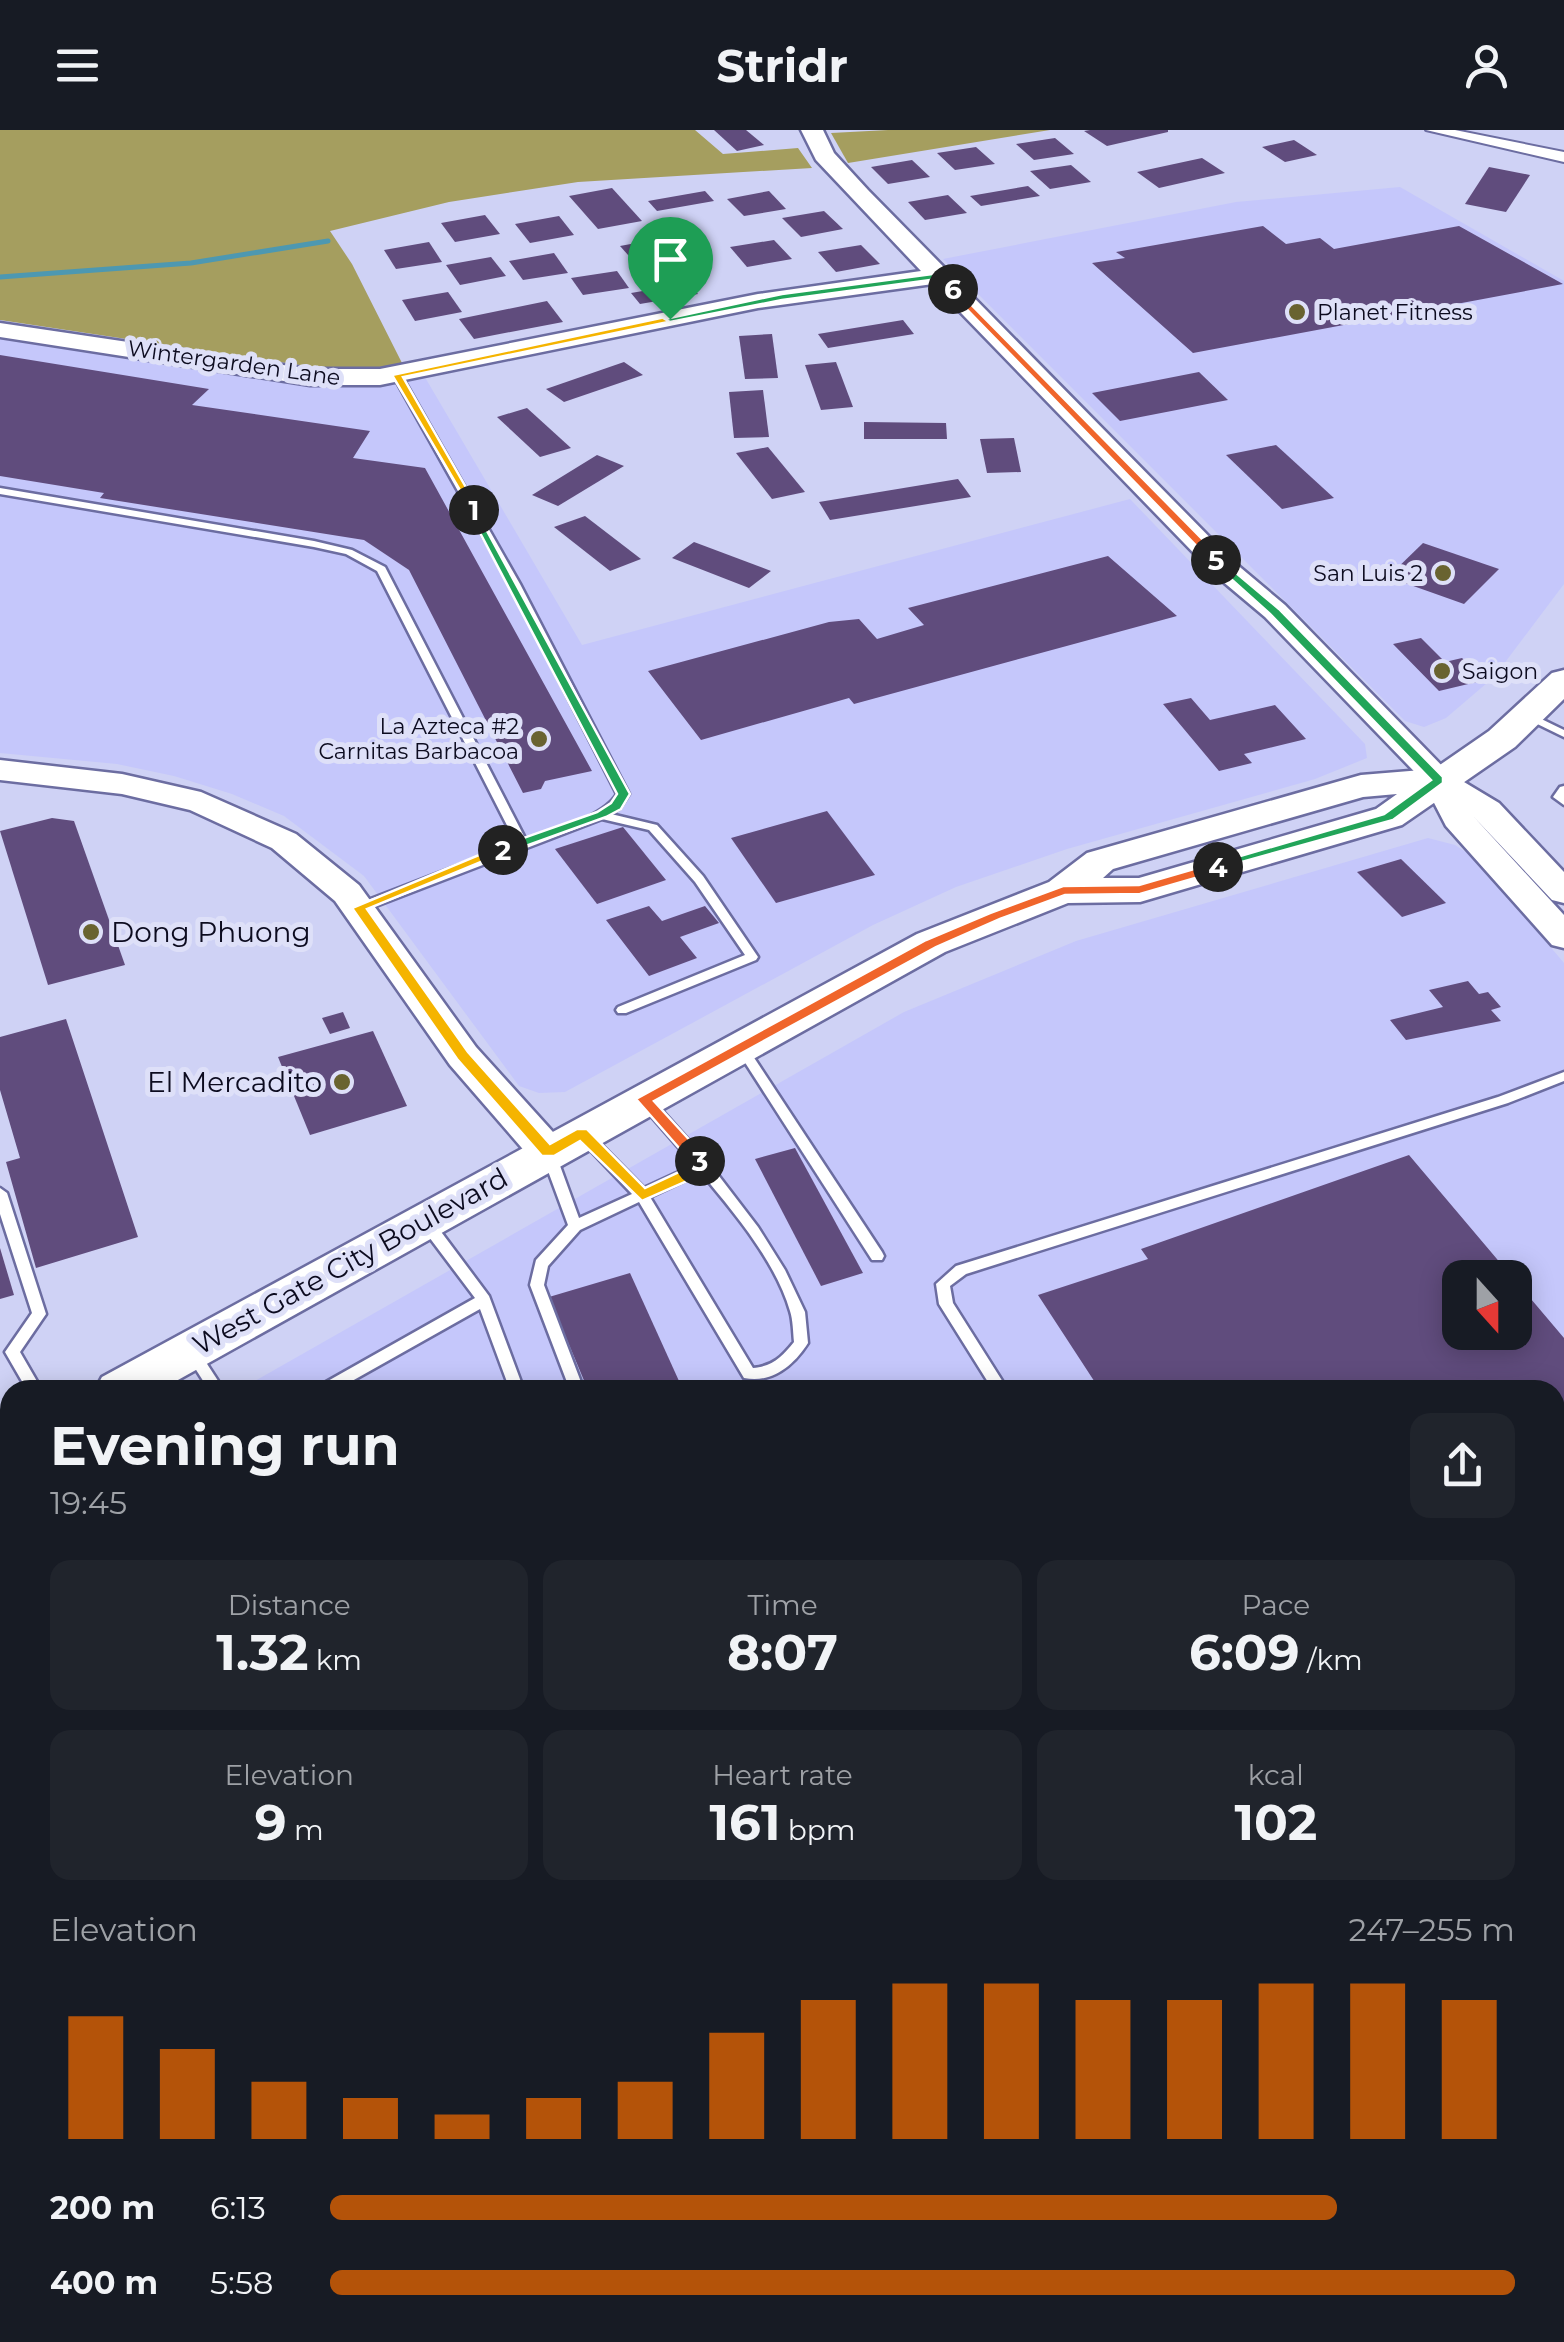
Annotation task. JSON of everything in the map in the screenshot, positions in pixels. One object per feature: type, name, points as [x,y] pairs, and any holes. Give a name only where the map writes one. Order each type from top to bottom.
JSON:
[{"type":"main road","name":"West Gate City Boulevard","points":[[137,1380],[931,944],[1063,891],[1140,890],[1389,817],[1529,716],[1564,680]]},
{"type":"street","points":[[812,130],[824,155],[940,276],[1438,780],[1487,810],[1564,892]]},
{"type":"street","points":[[1434,130],[1559,152]]},
{"type":"street","name":"Wintergarden Lane","points":[[0,330],[310,377],[397,375],[758,300],[940,276]]},
{"type":"street","points":[[0,770],[122,784],[201,802],[284,841],[359,908],[463,1056],[565,1142]]},
{"type":"street","points":[[1438,780],[1458,819],[1564,937]]},
{"type":"lane","points":[[359,908],[601,814],[616,806],[623,794],[515,584],[397,375]]},
{"type":"lane","points":[[0,491],[314,544],[350,552],[381,569],[522,843]]},
{"type":"lane","points":[[1529,716],[1564,734]]},
{"type":"lane","points":[[1564,790],[1559,798],[1564,802]]},
{"type":"lane","points":[[601,814],[652,827],[699,879],[752,957],[622,1010]]},
{"type":"lane","points":[[740,1046],[877,1256]]},
{"type":"lane","points":[[995,1380],[946,1304],[944,1284],[961,1270],[1503,1100],[1564,1076]]},
{"type":"lane","points":[[565,1142],[628,1181],[642,1195],[742,1366],[748,1374],[769,1371],[802,1351],[804,1324],[762,1244],[692,1151],[644,1099]]},
{"type":"lane","points":[[565,1142],[576,1226]]},
{"type":"lane","points":[[573,1380],[537,1286],[541,1264],[576,1226],[704,1166]]},
{"type":"lane","points":[[0,1193],[39,1314],[6,1354],[28,1380]]},
{"type":"lane","points":[[424,1220],[484,1300],[513,1380]]},
{"type":"lane","points":[[342,1380],[484,1300]]},
{"type":"lane","points":[[190,1350],[210,1380]]},
{"type":"shaded area","points":[[0,130],[695,130],[723,154],[798,148],[812,168],[578,182],[449,202],[330,231],[352,264],[403,365],[343,370],[0,320]]},
{"type":"shaded area","points":[[1050,130],[848,163],[831,133]]},
{"type":"shaded area","points":[[1400,187],[1564,281],[1564,584],[1494,677],[1446,718],[1424,727],[1405,721],[943,259],[1236,202]]},
{"type":"shaded area","points":[[0,337],[287,383],[353,387],[426,379],[582,645],[1130,499],[1365,744],[1367,758],[1315,779],[1067,849],[956,887],[873,925],[565,1092],[539,1093],[519,1086],[364,876],[284,816],[174,776],[117,764],[0,753]]},
{"type":"shaded area","points":[[1428,838],[1455,845],[1475,858],[1564,963],[1564,1380],[257,1380],[904,1012],[1076,941]]},
{"type":"building","points":[[714,130],[746,130],[764,145],[737,151]]},
{"type":"building","points":[[1084,131],[1168,132],[1107,146]]},
{"type":"building","points":[[1055,138],[1074,154],[1034,160],[1016,144]]},
{"type":"building","points":[[1294,140],[1317,155],[1285,162],[1262,147]]},
{"type":"building","points":[[976,147],[995,164],[955,170],[937,153]]},
{"type":"building","points":[[1202,158],[1225,173],[1159,188],[1137,172]]},
{"type":"building","points":[[912,160],[930,177],[888,184],[871,167]]},
{"type":"building","points":[[1071,165],[1091,182],[1050,189],[1030,171]]},
{"type":"building","points":[[1489,167],[1530,175],[1506,212],[1465,204]]},
{"type":"building","points":[[1028,186],[1040,196],[981,206],[970,196]]},
{"type":"building","points":[[612,188],[642,221],[598,229],[569,196]]},
{"type":"building","points":[[705,191],[714,201],[657,211],[648,201]]},
{"type":"building","points":[[769,191],[786,209],[744,216],[727,199]]},
{"type":"building","points":[[948,195],[967,213],[925,220],[908,202]]},
{"type":"building","points":[[824,211],[843,229],[801,237],[782,218]]},
{"type":"building","points":[[485,215],[500,234],[455,242],[441,223]]},
{"type":"building","points":[[559,216],[574,235],[530,243],[515,224]]},
{"type":"building","points":[[1263,226],[1286,244],[1320,238],[1334,249],[1459,226],[1563,284],[1193,353],[1092,263],[1125,258],[1116,252]]},
{"type":"building","points":[[663,238],[681,257],[637,265],[620,246]]},
{"type":"building","points":[[774,240],[792,259],[747,267],[730,247]]},
{"type":"building","points":[[429,242],[442,262],[396,269],[384,250]]},
{"type":"building","points":[[861,245],[880,264],[836,272],[818,252]]},
{"type":"building","points":[[554,253],[568,273],[523,280],[509,261]]},
{"type":"building","points":[[491,257],[506,276],[460,285],[446,265]]},
{"type":"building","points":[[689,263],[706,283],[691,286],[698,294],[640,304],[631,293],[678,285],[664,268]]},
{"type":"building","points":[[617,271],[629,288],[583,295],[571,278]]},
{"type":"building","points":[[448,292],[462,312],[415,321],[402,300]]},
{"type":"building","points":[[547,301],[563,322],[474,339],[459,319]]},
{"type":"building","points":[[903,320],[914,334],[828,348],[818,334]]},
{"type":"building","points":[[772,334],[778,378],[745,379],[739,336]]},
{"type":"building","points":[[0,355],[209,389],[192,405],[370,431],[353,458],[425,468],[592,771],[545,781],[541,789],[523,793],[409,570],[364,540],[100,498],[104,493],[0,476]]},
{"type":"building","points":[[624,362],[643,375],[564,402],[546,389]]},
{"type":"building","points":[[836,362],[853,407],[821,410],[805,365]]},
{"type":"building","points":[[1199,372],[1228,400],[1120,421],[1092,393]]},
{"type":"building","points":[[763,390],[769,437],[734,438],[729,392]]},
{"type":"building","points":[[527,408],[571,448],[540,457],[497,417]]},
{"type":"building","points":[[864,422],[946,423],[947,439],[864,439]]},
{"type":"building","points":[[1014,438],[1021,472],[987,473],[980,439]]},
{"type":"building","points":[[1276,445],[1334,498],[1282,509],[1226,455]]},
{"type":"building","points":[[768,447],[805,492],[772,499],[736,453]]},
{"type":"building","points":[[597,455],[624,466],[558,506],[532,495]]},
{"type":"building","points":[[958,479],[971,497],[830,520],[819,502]]},
{"type":"building","points":[[585,516],[641,559],[610,571],[554,527]]},
{"type":"building","points":[[694,542],[771,571],[749,588],[672,558]]},
{"type":"building","name":"San Luis 2","points":[[1423,543],[1499,569],[1464,604],[1388,577]]},
{"type":"building","points":[[1108,556],[1177,616],[854,704],[849,698],[701,740],[648,671],[829,622],[859,619],[877,639],[924,625],[908,608]]},
{"type":"building","points":[[1421,638],[1445,662],[1462,658],[1485,680],[1439,691],[1393,644]]},
{"type":"building","points":[[1191,698],[1210,720],[1275,705],[1306,739],[1244,754],[1252,763],[1219,771],[1163,704]]},
{"type":"building","points":[[827,811],[875,875],[776,903],[731,838]]},
{"type":"building","points":[[52,818],[74,821],[125,965],[48,985],[0,831]]},
{"type":"building","points":[[623,827],[666,880],[597,904],[555,849]]},
{"type":"building","points":[[1401,859],[1446,903],[1402,917],[1357,872]]},
{"type":"building","points":[[649,906],[662,921],[705,906],[719,923],[680,937],[697,958],[649,976],[606,920]]},
{"type":"building","points":[[1468,981],[1479,994],[1488,992],[1501,1007],[1491,1010],[1501,1021],[1406,1040],[1390,1020],[1443,1007],[1429,990]]},
{"type":"building","points":[[343,1012],[350,1028],[330,1034],[322,1018]]},
{"type":"building","points":[[66,1019],[138,1237],[36,1268],[6,1162],[20,1158],[0,1090],[0,1037]]},
{"type":"building","name":"El Mercadito","points":[[373,1031],[407,1106],[310,1135],[278,1057]]},
{"type":"building","points":[[795,1148],[863,1273],[821,1286],[755,1159]]},
{"type":"building","points":[[1409,1155],[1498,1260],[1442,1260],[1442,1350],[1532,1350],[1532,1300],[1564,1338],[1564,1380],[1093,1380],[1038,1295],[1148,1259],[1141,1249]]},
{"type":"building","points":[[0,1248],[14,1295],[0,1299]]},
{"type":"building","points":[[630,1273],[679,1380],[584,1380],[549,1297]]},
{"type":"waterway","points":[[0,277],[191,263],[328,241]]},
{"type":"place","name":"Planet Fitness","points":[[1297,312]]},
{"type":"place","name":"San Luis 2","points":[[1443,573]]},
{"type":"place","name":"Saigon","points":[[1442,671]]},
{"type":"place","name":"La Azteca #2 Carnitas Barbacoa","points":[[539,739]]},
{"type":"place","name":"Dong Phuong","points":[[91,932]]},
{"type":"place","name":"El Mercadito","points":[[342,1082]]},
{"type":"route","points":[[940,276],[1225,569],[1275,612],[1438,780],[1389,817],[1140,890],[1063,891],[931,944],[644,1099],[704,1166],[642,1195],[582,1133],[548,1152],[463,1056],[359,908],[601,814],[616,806],[623,794],[515,584],[397,375],[670,319],[758,300],[940,276]]}]
